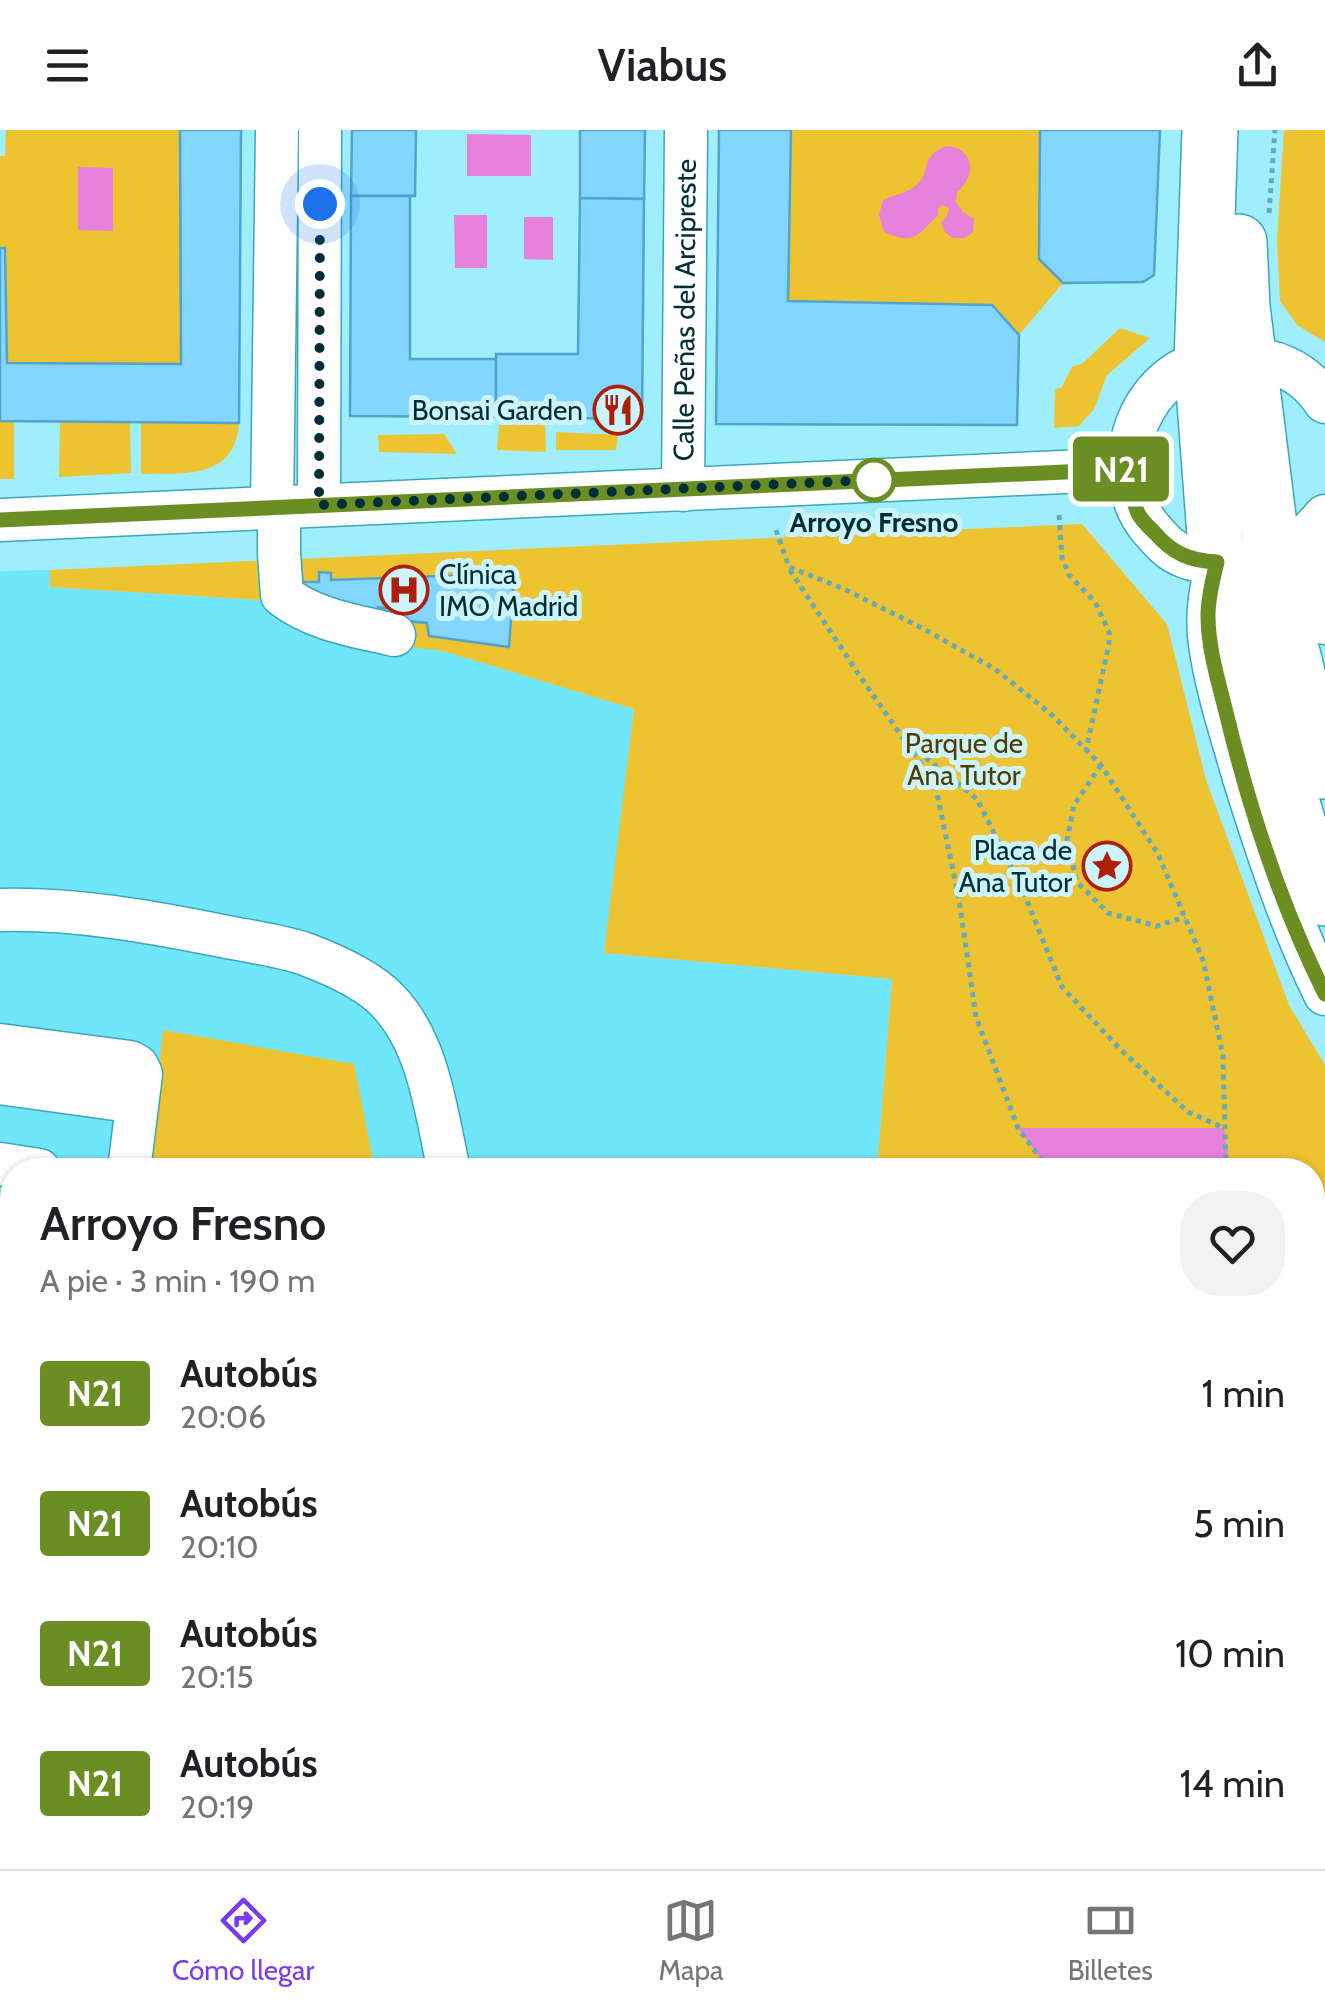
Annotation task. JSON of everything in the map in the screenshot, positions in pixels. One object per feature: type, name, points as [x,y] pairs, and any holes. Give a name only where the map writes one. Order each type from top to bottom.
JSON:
[{"type":"main road","points":[[1210,130],[1226,360],[1217,562],[1303,840],[1325,898]]},
{"type":"main road","points":[[1243,130],[1240,277],[1226,360],[1273,557],[1279,602],[1325,771]]},
{"type":"street","points":[[277,130],[290,507]]},
{"type":"street","points":[[320,130],[282,596],[294,605],[334,620],[394,635]]},
{"type":"street","name":"Calle Peñas del Arcipreste","points":[[683,490],[686,130]]},
{"type":"street","points":[[1325,402],[1304,378],[1285,365],[1226,360],[1176,374],[1151,397],[1135,426],[1130,446],[1133,494],[1140,516],[1167,548],[1182,556],[1217,562],[1273,557],[1293,548],[1325,516]]},
{"type":"street","points":[[0,520],[1130,469]]},
{"type":"street","points":[[1325,536],[1318,572],[1325,623]]},
{"type":"street","points":[[1217,562],[1209,600],[1210,644],[1232,735],[1268,856],[1325,994]]},
{"type":"street","points":[[0,910],[80,914],[200,932],[305,954],[352,976],[387,1000],[414,1040],[426,1066],[446,1158]]},
{"type":"street","points":[[0,1045],[130,1062],[136,1066],[140,1074],[130,1158]]},
{"type":"street","points":[[0,1083],[138,1102]]},
{"type":"path","points":[[1059,516],[1062,558],[1069,574],[1095,602],[1108,632],[1086,750]]},
{"type":"path","points":[[776,530],[789,568],[935,784],[976,1017],[1018,1128],[1040,1158]]},
{"type":"path","points":[[789,568],[844,589],[995,669],[1052,714],[1101,765],[1158,854],[1203,960],[1223,1056],[1225,1158]]},
{"type":"path","points":[[904,740],[977,798],[1023,891],[1062,987],[1120,1049],[1188,1112],[1224,1128]]},
{"type":"path","points":[[1101,765],[1074,805],[1067,840],[1077,882],[1108,913],[1157,926],[1185,917]]},
{"type":"shaded area","points":[[467,134],[531,135],[531,176],[467,176]]},
{"type":"shaded area","points":[[945,146],[962,151],[970,163],[968,178],[957,192],[956,202],[974,219],[973,232],[965,238],[952,238],[945,232],[941,223],[949,208],[942,205],[938,215],[914,237],[884,232],[879,215],[883,200],[915,186],[931,156]]},
{"type":"shaded area","points":[[78,167],[113,168],[113,231],[78,230]]},
{"type":"shaded area","points":[[454,215],[487,215],[487,268],[455,268]]},
{"type":"shaded area","points":[[524,217],[553,217],[553,260],[524,259]]},
{"type":"shaded area","points":[[50,570],[50,587],[259,600],[346,639],[443,651],[634,709],[605,953],[892,979],[878,1158],[0,1158],[0,571]]},
{"type":"shaded area","points":[[1018,1128],[1224,1128],[1228,1158],[1040,1158]]},
{"type":"green space","points":[[6,130],[180,130],[181,364],[7,363],[5,248],[0,248],[0,156],[5,156]]},
{"type":"green space","points":[[791,130],[1040,130],[1039,259],[1063,283],[1019,335],[992,305],[788,301]]},
{"type":"green space","points":[[1284,130],[1325,130],[1325,342],[1297,325],[1280,301],[1277,240]]},
{"type":"green space","points":[[1120,328],[1150,338],[1107,375],[1094,409],[1079,426],[1054,428],[1055,389],[1061,388],[1072,367],[1083,363]]},
{"type":"green space","points":[[0,421],[14,421],[14,479],[0,479]]},
{"type":"green space","points":[[60,422],[130,422],[131,473],[59,477]]},
{"type":"green space","points":[[141,422],[239,423],[235,442],[218,464],[190,472],[141,474]]},
{"type":"green space","points":[[499,425],[545,425],[546,452],[497,450]]},
{"type":"green space","points":[[556,432],[618,435],[616,450],[556,450]]},
{"type":"green space","points":[[444,434],[457,454],[379,452],[378,435]]},
{"type":"green space","name":"Parque de Ana Tutor","points":[[1082,524],[1167,624],[1206,780],[1289,1005],[1325,1065],[1325,1158],[878,1158],[892,979],[604,953],[634,709],[443,651],[346,639],[259,600],[50,587],[50,570]]},
{"type":"green space","points":[[163,1030],[354,1064],[373,1158],[149,1158]]},
{"type":"building","points":[[180,130],[241,130],[239,423],[0,421],[0,248],[5,248],[7,363],[181,364]]},
{"type":"building","points":[[352,130],[416,130],[415,196],[351,196]]},
{"type":"building","points":[[580,130],[645,130],[644,199],[580,198]]},
{"type":"building","points":[[719,130],[791,130],[788,301],[992,305],[1019,335],[1017,425],[716,424]]},
{"type":"building","points":[[1040,130],[1160,130],[1154,275],[1143,282],[1063,283],[1039,259]]},
{"type":"building","points":[[351,196],[410,196],[410,359],[496,359],[496,417],[350,416]]},
{"type":"building","points":[[580,198],[644,199],[642,419],[496,417],[496,354],[578,354]]},
{"type":"building","points":[[319,572],[331,573],[331,580],[497,574],[496,579],[511,577],[509,647],[429,636],[427,623],[386,619],[385,608],[378,607],[380,628],[297,595],[300,582],[319,582]]},
{"type":"bus line","name":"N21","points":[[0,520],[1130,469],[1140,516],[1167,548],[1199,561],[1217,562],[1209,600],[1210,644],[1232,735],[1268,856],[1325,994]]},
{"type":"place","name":"Bonsai Garden","points":[[618,410]]},
{"type":"place","name":"Arroyo Fresno","points":[[874,480]]},
{"type":"place","name":"Clínica IMO Madrid","points":[[404,590]]},
{"type":"place","name":"Placa de Ana Tutor","points":[[1107,866]]},
{"type":"route","points":[[320,204],[319,505],[874,480]]}]
